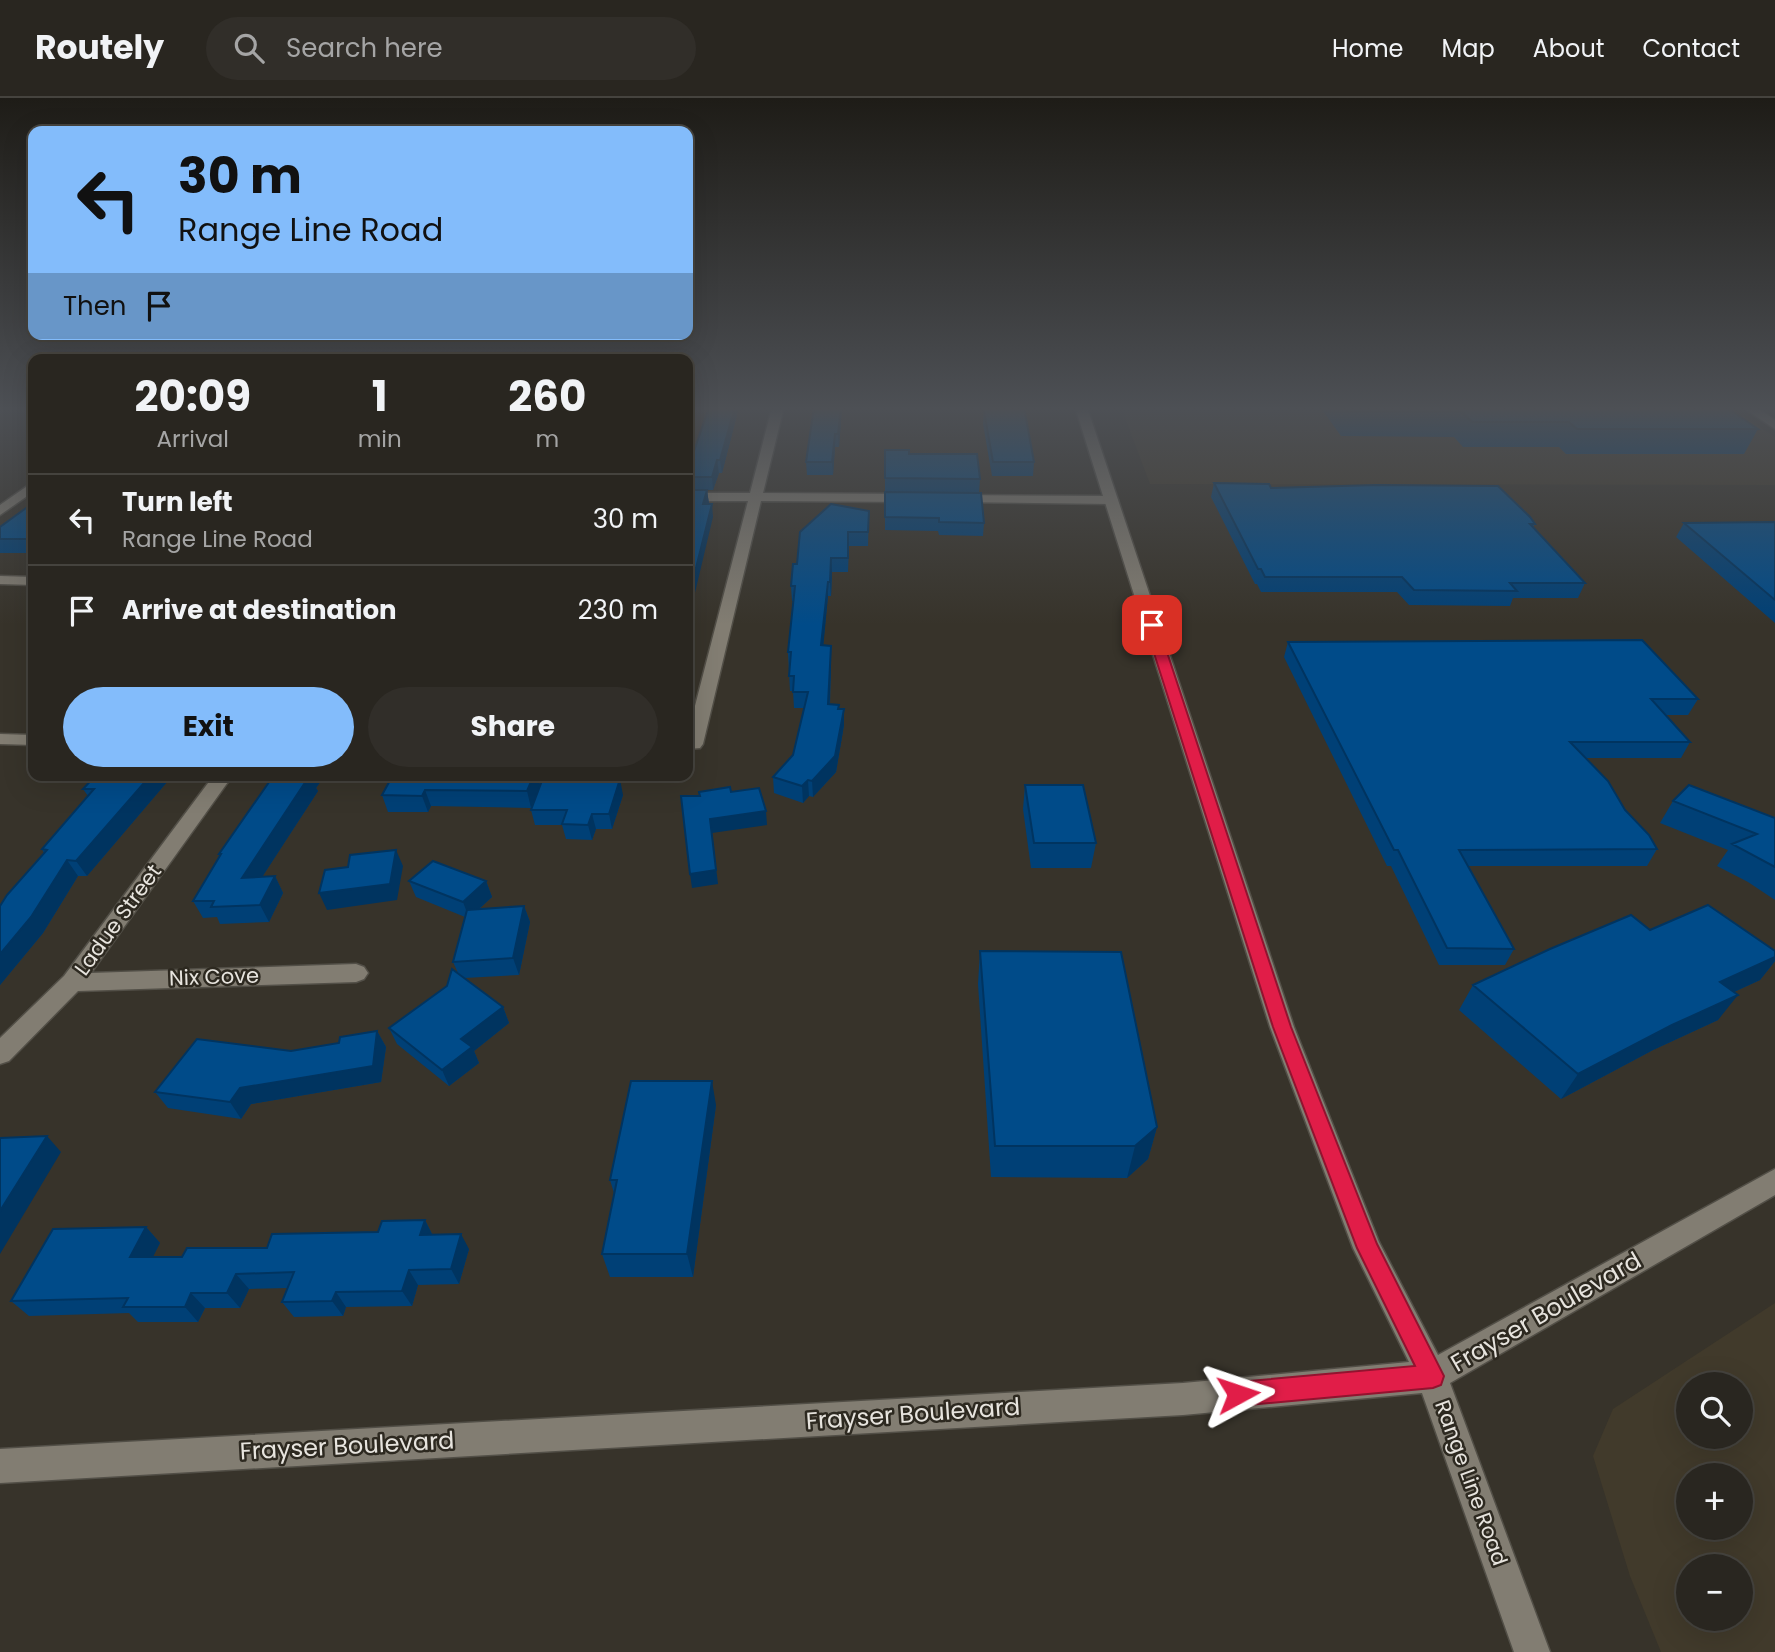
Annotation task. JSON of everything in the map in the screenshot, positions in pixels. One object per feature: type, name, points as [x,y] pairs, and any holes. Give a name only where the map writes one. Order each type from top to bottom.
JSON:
[{"type":"main road","points":[[693,737],[761,480]]},
{"type":"main road","name":"Range Line Road","points":[[1104,480],[1282,1027],[1367,1248],[1433,1376],[1532,1652]]},
{"type":"main road","points":[[0,510],[28,490]]},
{"type":"main road","points":[[693,497],[1111,500]]},
{"type":"main road","points":[[0,580],[28,581]]},
{"type":"main road","points":[[0,739],[28,740]]},
{"type":"main road","name":"Ladue Street","points":[[0,1054],[72,982],[220,781]]},
{"type":"main road","name":"Nix Cove","points":[[72,982],[356,973]]},
{"type":"main road","name":"Frayser Boulevard","points":[[0,1466],[1183,1399],[1433,1376],[1775,1181]]},
{"type":"shaded area","points":[[1148,480],[1775,480],[1775,485],[1150,484]]},
{"type":"shaded area","points":[[1775,1303],[1775,1652],[1661,1652],[1630,1576],[1593,1456],[1613,1409]]},
{"type":"building","points":[[1214,483],[1269,484],[1271,488],[1498,486],[1530,517],[1535,524],[1530,524],[1585,583],[1510,583],[1517,591],[1414,590],[1402,577],[1265,577],[1261,569],[1258,569]]},
{"type":"building","points":[[693,490],[707,490],[703,504],[712,504],[693,580]]},
{"type":"building","points":[[885,492],[981,493],[984,523],[939,522],[939,518],[885,517]]},
{"type":"building","points":[[831,504],[869,511],[868,532],[848,532],[848,558],[831,558],[821,645],[831,646],[828,704],[839,705],[838,709],[844,709],[835,756],[812,781],[808,780],[802,786],[773,777],[793,755],[808,692],[793,692],[794,676],[789,676],[791,652],[788,652],[795,586],[791,586],[793,564],[797,564],[800,532]]},
{"type":"building","points":[[28,507],[28,539],[0,539],[0,527]]},
{"type":"building","points":[[1775,522],[1775,600],[1684,523]]},
{"type":"building","points":[[1642,640],[1698,699],[1651,699],[1690,742],[1570,742],[1608,781],[1625,810],[1649,835],[1657,849],[1459,850],[1514,949],[1447,948],[1288,642]]},
{"type":"building","points":[[90,781],[146,781],[76,861],[67,860],[31,917],[0,954],[0,906],[47,850],[42,849],[94,789],[83,789]]},
{"type":"building","points":[[270,781],[306,781],[242,878],[275,876],[260,905],[211,907],[214,901],[193,901],[219,854]]},
{"type":"building","points":[[390,781],[531,781],[527,791],[425,790],[422,796],[382,795]]},
{"type":"building","points":[[542,781],[619,781],[609,814],[592,814],[588,825],[562,824],[567,810],[531,810]]},
{"type":"building","points":[[1025,785],[1083,785],[1096,843],[1034,843]]},
{"type":"building","points":[[1689,785],[1775,818],[1775,867],[1732,844],[1757,834],[1673,801]]},
{"type":"building","points":[[730,787],[731,792],[759,788],[766,811],[710,819],[716,870],[690,874],[681,796],[700,796],[699,792]]},
{"type":"building","points":[[396,850],[390,884],[319,893],[325,870],[348,867],[350,855]]},
{"type":"building","points":[[433,861],[486,881],[463,902],[409,881]]},
{"type":"building","points":[[1708,905],[1775,951],[1775,957],[1720,982],[1738,995],[1672,1025],[1578,1074],[1473,985],[1631,915],[1650,930]]},
{"type":"building","points":[[524,906],[513,958],[453,962],[467,910]]},
{"type":"building","points":[[980,951],[1121,952],[1157,1127],[1135,1146],[995,1146]]},
{"type":"building","points":[[452,969],[503,1007],[461,1039],[472,1047],[442,1070],[389,1028],[447,986]]},
{"type":"building","points":[[377,1031],[373,1066],[240,1088],[230,1102],[155,1092],[197,1039],[291,1051],[339,1043],[340,1037]]},
{"type":"building","points":[[631,1081],[712,1081],[687,1254],[602,1254],[617,1180],[610,1180]]},
{"type":"building","points":[[47,1136],[0,1211],[0,1138]]},
{"type":"building","points":[[425,1220],[420,1235],[461,1234],[451,1269],[409,1270],[402,1291],[336,1292],[332,1301],[282,1302],[294,1272],[236,1274],[227,1293],[191,1293],[185,1307],[123,1307],[128,1298],[11,1301],[53,1229],[146,1227],[130,1257],[182,1257],[187,1248],[267,1248],[272,1234],[378,1232],[382,1221]]},
{"type":"route","points":[[1152,625],[1282,1027],[1367,1248],[1433,1376],[1238,1394]]}]
